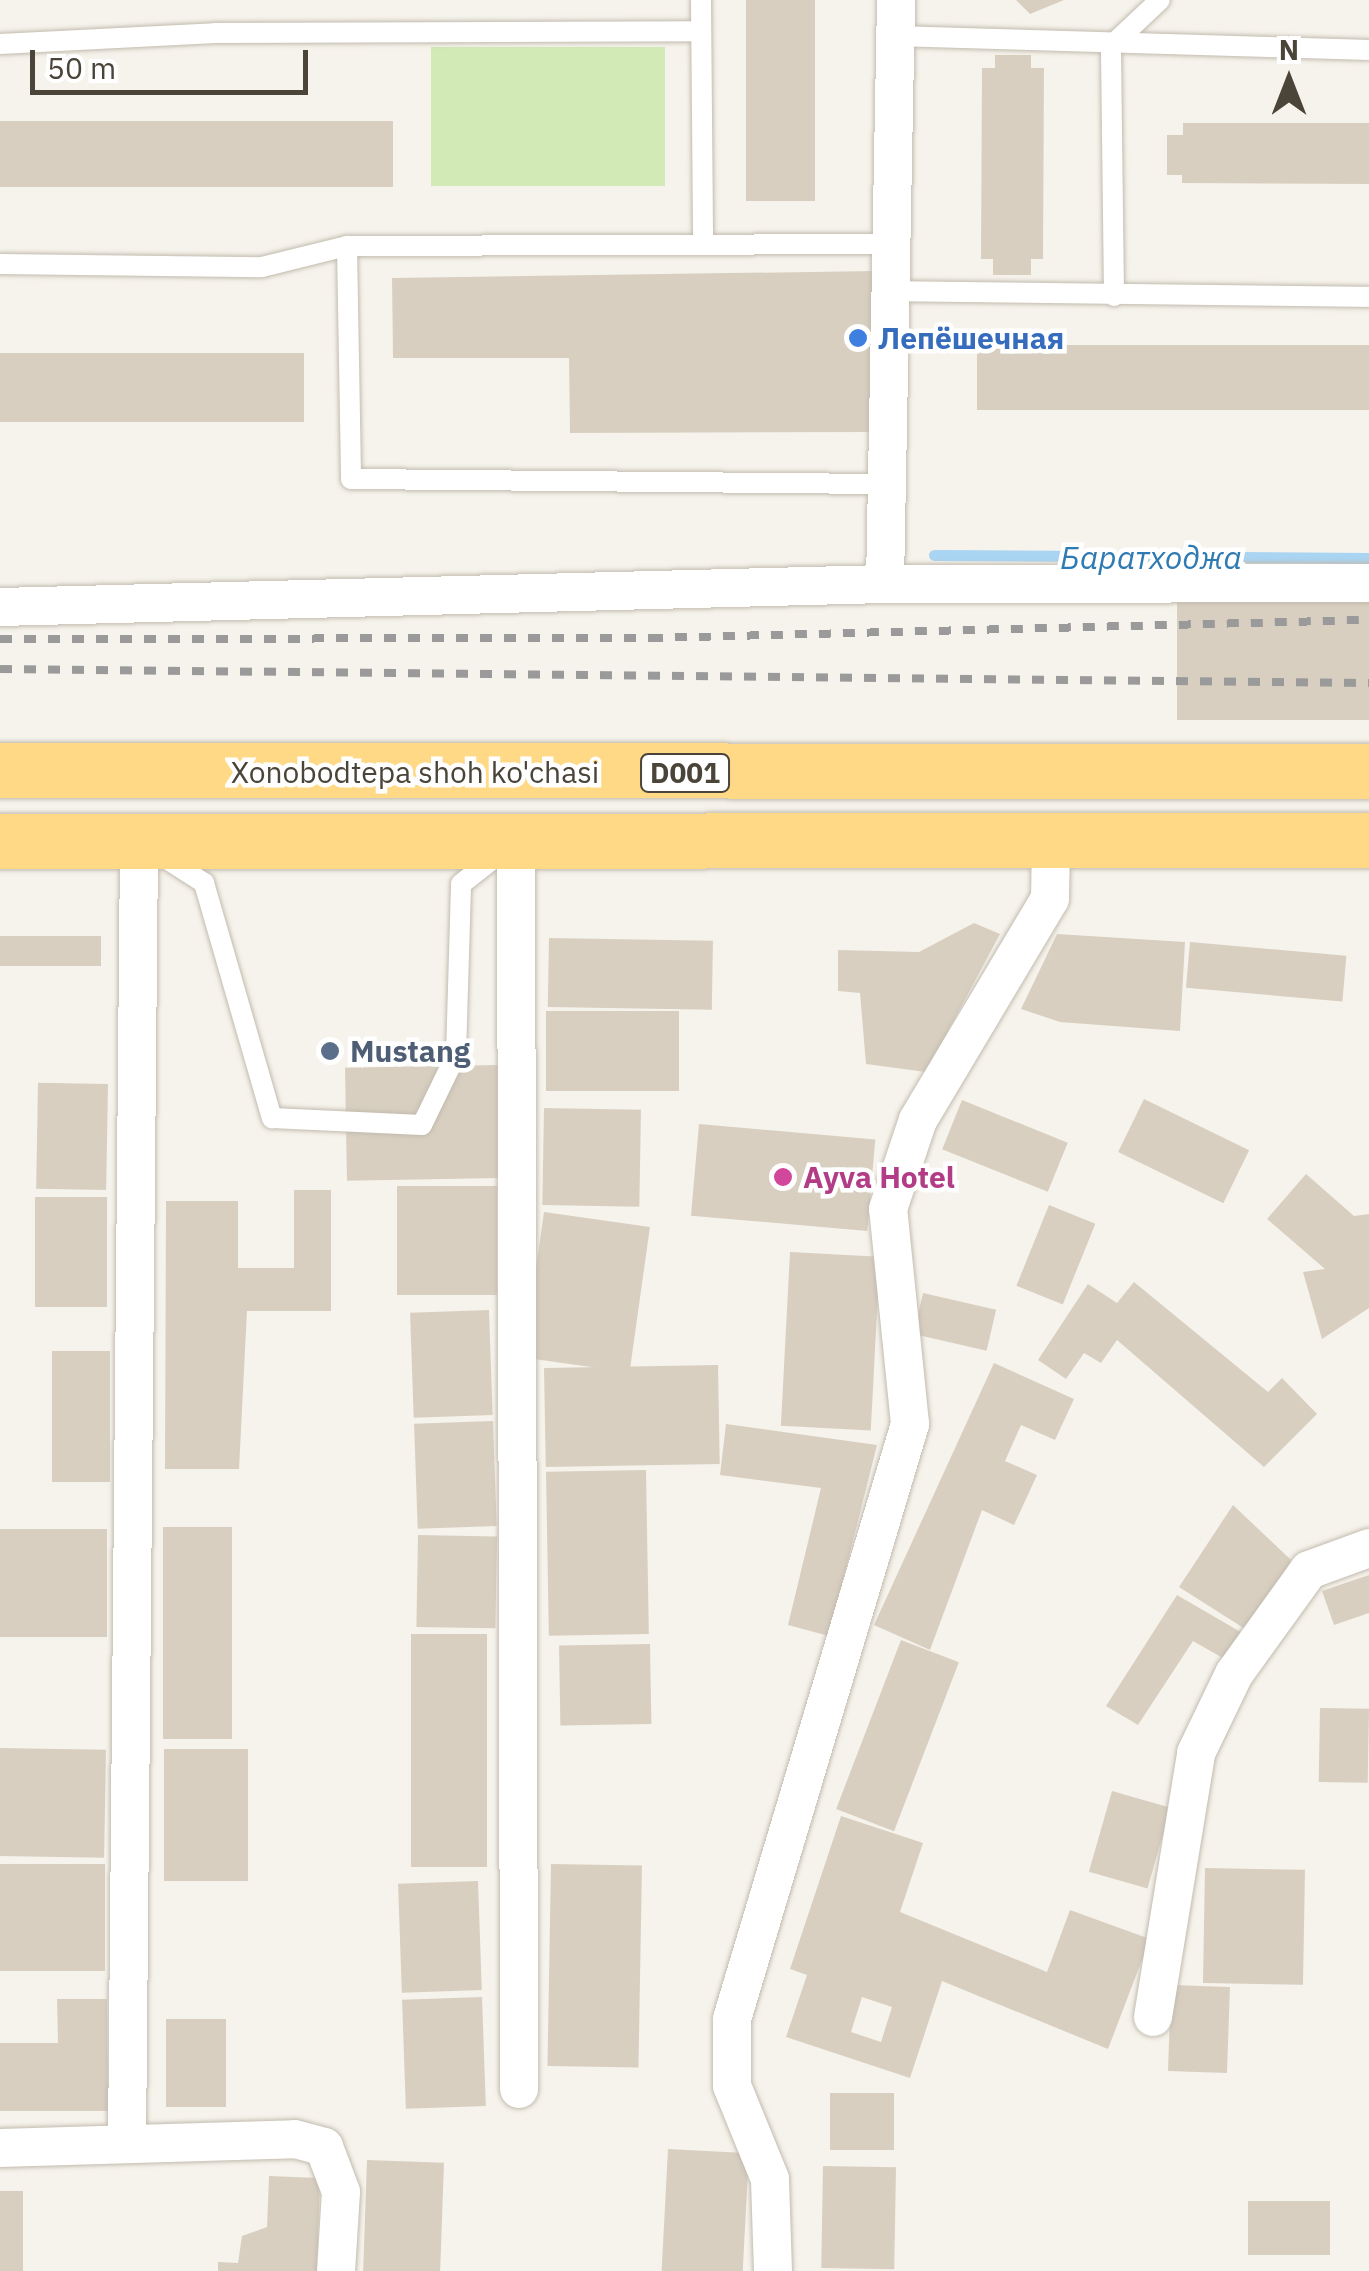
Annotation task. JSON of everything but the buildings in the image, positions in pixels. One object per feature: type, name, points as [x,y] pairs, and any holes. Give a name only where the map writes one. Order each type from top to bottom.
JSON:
[{"type":"highway","name":"Xonobodtepa shoh ko'chasi","points":[[0,770],[1369,771]]},
{"type":"highway","name":"D001","points":[[0,841],[1369,840]]},
{"type":"street","points":[[885,558],[896,18]]},
{"type":"street","points":[[0,607],[885,558],[1369,583]]},
{"type":"street","points":[[773,2271],[770,2179],[732,2086],[732,2019],[910,1424],[888,1209],[918,1120],[1050,899],[1052,840]]},
{"type":"street","points":[[127,2144],[139,841]]},
{"type":"street","points":[[516,841],[519,2089]]},
{"type":"street","points":[[1154,2017],[1196,1753],[1234,1674],[1309,1570],[1369,1548]]},
{"type":"street","points":[[0,2148],[295,2139],[324,2147],[341,2192],[336,2271]]},
{"type":"lane","points":[[701,0],[703,241]]},
{"type":"lane","points":[[1114,296],[1111,46],[1160,0]]},
{"type":"lane","points":[[896,18],[1111,46],[1369,50]]},
{"type":"lane","points":[[0,44],[215,33],[701,32]]},
{"type":"lane","points":[[0,264],[262,267],[347,246],[703,241],[890,244]]},
{"type":"lane","points":[[347,246],[351,478],[886,484]]},
{"type":"lane","points":[[890,291],[1369,298]]},
{"type":"lane","points":[[139,841],[204,883],[272,1118],[422,1125],[456,1055],[461,884],[516,841]]},
{"type":"green space","points":[[431,47],[665,47],[665,186],[431,186]]},
{"type":"waterway","name":"Баратходжа","points":[[934,555],[1369,558]]},
{"type":"railway","points":[[0,639],[651,638],[1369,620]]},
{"type":"railway","points":[[0,669],[1369,683]]},
{"type":"place","name":"Лепёшечная","points":[[858,338]]},
{"type":"place","name":"Mustang","points":[[330,1051]]},
{"type":"place","name":"Ayva Hotel","points":[[783,1177]]}]
